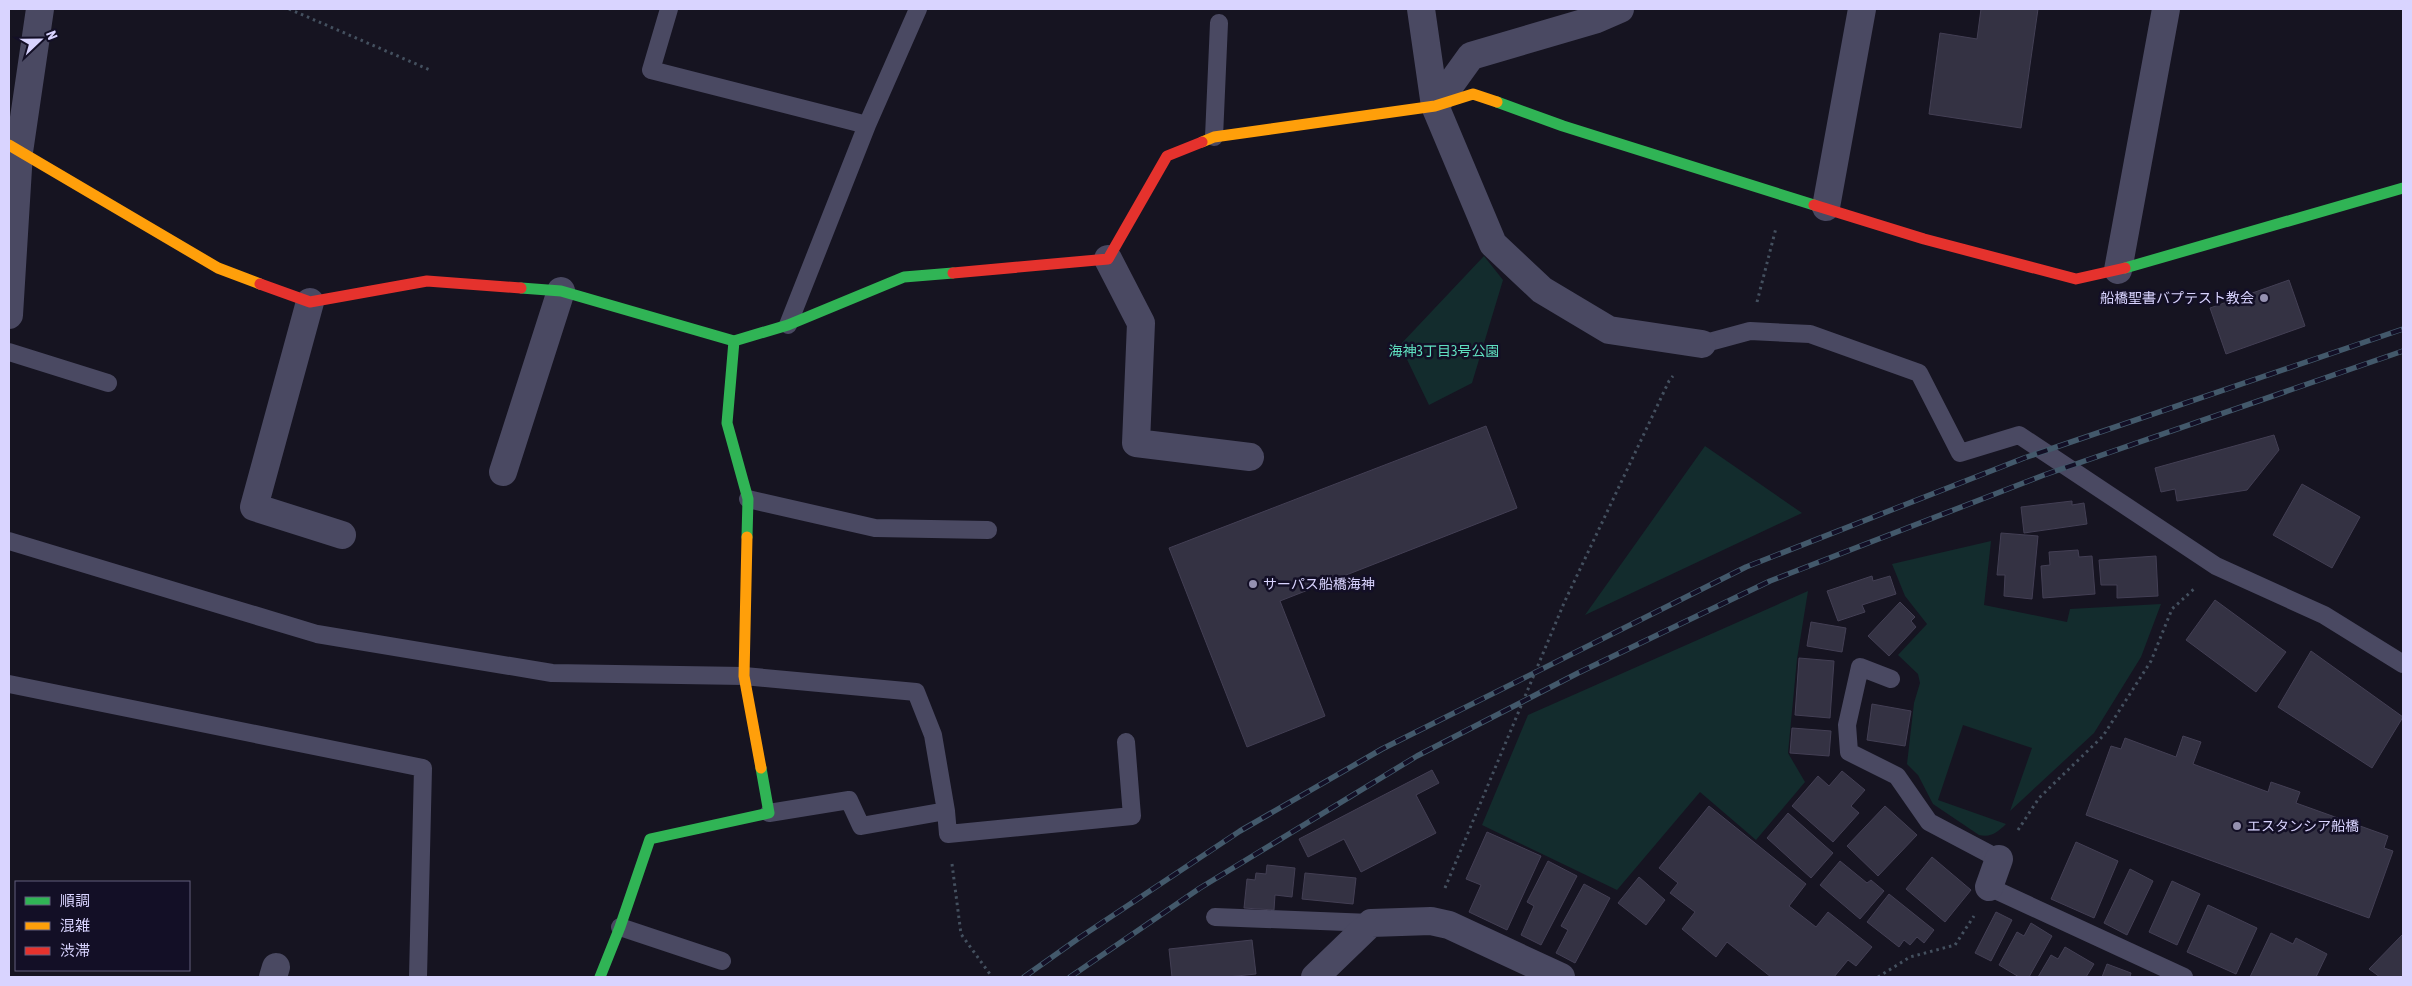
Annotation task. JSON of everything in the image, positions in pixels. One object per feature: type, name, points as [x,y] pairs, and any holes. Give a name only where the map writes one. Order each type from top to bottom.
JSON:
[{"type":"street","points":[[9,315],[14,148],[40,9]]},
{"type":"street","points":[[1421,9],[1435,106],[1493,244],[1542,290],[1610,330],[1702,344]]},
{"type":"street","points":[[1435,106],[1471,56],[1596,19],[1620,9]]},
{"type":"street","points":[[1826,207],[1862,9]]},
{"type":"street","points":[[2118,270],[2166,9]]},
{"type":"street","points":[[1108,259],[1167,156],[1214,137],[1435,106],[1472,94],[1563,126],[1924,239],[2076,279],[2118,270],[2403,188]]},
{"type":"street","points":[[14,148],[218,268],[310,302],[427,281],[561,291],[734,341],[788,326],[904,277],[1108,259]]},
{"type":"street","points":[[1108,259],[1141,323],[1136,443],[1250,457]]},
{"type":"street","points":[[503,472],[561,291]]},
{"type":"street","points":[[310,302],[254,507],[342,535]]},
{"type":"street","points":[[600,977],[620,927],[650,839],[769,813],[744,676],[748,499],[727,423],[734,341]]},
{"type":"street","points":[[1989,887],[2000,859]]},
{"type":"street","points":[[1317,977],[1371,923],[1431,921],[1449,925],[1561,977]]},
{"type":"lane","points":[[669,9],[650,70],[867,124]]},
{"type":"lane","points":[[788,326],[867,124],[918,9]]},
{"type":"lane","points":[[1214,137],[1219,23]]},
{"type":"lane","points":[[1702,344],[1750,331],[1810,334],[1919,373],[1960,453],[2019,435],[2216,566],[2324,615],[2403,664]]},
{"type":"lane","points":[[9,352],[108,384]]},
{"type":"lane","points":[[748,499],[875,528],[988,530]]},
{"type":"lane","points":[[9,542],[317,634],[552,672],[744,676],[916,692],[933,735],[948,834],[1132,816],[1126,742]]},
{"type":"lane","points":[[1891,679],[1860,667],[1847,725],[1849,752],[1897,776],[1928,822],[2000,859]]},
{"type":"lane","points":[[9,684],[423,768],[418,977]]},
{"type":"lane","points":[[769,813],[849,800],[861,826],[946,811]]},
{"type":"lane","points":[[1989,887],[2184,977]]},
{"type":"lane","points":[[1215,917],[1371,923]]},
{"type":"lane","points":[[620,927],[722,961]]},
{"type":"path","points":[[289,9],[430,70]]},
{"type":"path","points":[[1750,331],[1785,194]]},
{"type":"path","points":[[1431,921],[1568,594],[1668,381],[1702,344]]},
{"type":"path","points":[[2000,859],[2039,798],[2103,736],[2151,661],[2172,609],[2200,584],[2216,566]]},
{"type":"path","points":[[948,834],[961,934],[992,977]]},
{"type":"path","points":[[1878,977],[1910,957],[1955,945],[1982,906],[1989,887]]},
{"type":"green space","name":"海神3丁目3号公園","points":[[1484,256],[1503,280],[1472,383],[1429,405],[1400,345]]},
{"type":"green space","points":[[1705,446],[1802,513],[1585,615]]},
{"type":"green space","points":[[1991,541],[1984,605],[2067,622],[2070,609],[2161,604],[2141,657],[2094,733],[2010,811],[2032,748],[1963,725],[1938,800],[2006,824],[1994,834],[1983,836],[1933,804],[1918,775],[1907,764],[1914,703],[1920,683],[1918,674],[1898,655],[1927,624],[1905,596],[1892,564]]},
{"type":"green space","points":[[1808,591],[1797,659],[1788,753],[1805,782],[1756,840],[1700,792],[1617,890],[1482,825],[1528,715]]},
{"type":"building","points":[[1981,9],[2038,9],[2021,128],[1929,114],[1940,33],[1977,39]]},
{"type":"building","points":[[2289,280],[2305,326],[2226,354],[2210,308]]},
{"type":"building","name":"サーパス船橋海神","points":[[1486,426],[1517,508],[1280,601],[1325,716],[1247,747],[1169,548]]},
{"type":"building","points":[[2274,435],[2279,450],[2247,490],[2177,501],[2175,489],[2161,492],[2155,468]]},
{"type":"building","points":[[2302,484],[2360,517],[2332,568],[2273,535]]},
{"type":"building","points":[[2072,501],[2072,505],[2084,503],[2087,524],[2024,533],[2021,507]]},
{"type":"building","points":[[2001,533],[2038,536],[2032,599],[2004,596],[2005,575],[1997,575]]},
{"type":"building","points":[[2078,550],[2079,557],[2092,556],[2095,594],[2043,598],[2041,566],[2050,565],[2049,552]]},
{"type":"building","points":[[2156,556],[2158,596],[2117,598],[2117,585],[2101,585],[2099,560]]},
{"type":"building","points":[[1872,576],[1873,581],[1890,576],[1896,594],[1862,605],[1865,612],[1838,621],[1827,591]]},
{"type":"building","points":[[2215,600],[2286,652],[2256,692],[2186,640]]},
{"type":"building","points":[[1900,602],[1915,617],[1911,621],[1916,627],[1889,656],[1868,636]]},
{"type":"building","points":[[1811,622],[1846,628],[1842,652],[1807,646]]},
{"type":"building","points":[[2311,651],[2403,717],[2372,768],[2278,707]]},
{"type":"building","points":[[1799,658],[1834,661],[1830,718],[1795,715]]},
{"type":"building","points":[[1872,704],[1911,711],[1905,746],[1867,740]]},
{"type":"building","points":[[1792,728],[1831,731],[1829,756],[1790,753]]},
{"type":"building","name":"エスタンシア船橋","points":[[2183,736],[2201,742],[2193,764],[2268,792],[2271,782],[2300,792],[2296,803],[2388,836],[2384,848],[2393,851],[2369,918],[2086,815],[2111,746],[2121,749],[2125,738],[2176,757]]},
{"type":"building","points":[[1432,770],[1439,783],[1416,795],[1436,833],[1361,872],[1344,839],[1308,857],[1299,839]]},
{"type":"building","points":[[1842,771],[1865,790],[1851,806],[1859,813],[1833,842],[1792,806],[1818,776],[1829,786]]},
{"type":"building","points":[[1709,806],[1806,884],[1789,906],[1816,927],[1828,912],[1872,947],[1856,966],[1848,960],[1834,977],[1771,977],[1727,942],[1716,957],[1682,929],[1695,912],[1670,893],[1678,883],[1659,868]]},
{"type":"building","points":[[1885,806],[1917,835],[1878,876],[1847,846]]},
{"type":"building","points":[[1788,813],[1833,853],[1811,878],[1767,838]]},
{"type":"building","points":[[1487,832],[1541,856],[1507,930],[1469,912],[1481,885],[1466,879]]},
{"type":"building","points":[[2076,842],[2118,861],[2094,918],[2051,899]]},
{"type":"building","points":[[1932,857],[1971,890],[1945,922],[1906,889]]},
{"type":"building","points":[[1548,861],[1577,876],[1541,945],[1521,935],[1534,906],[1527,902]]},
{"type":"building","points":[[1840,861],[1867,883],[1871,880],[1884,891],[1860,919],[1820,885]]},
{"type":"building","points":[[1267,865],[1295,868],[1292,897],[1275,895],[1274,910],[1244,908],[1247,879],[1255,880],[1256,873],[1266,874]]},
{"type":"building","points":[[2130,869],[2153,881],[2127,935],[2104,923]]},
{"type":"building","points":[[1305,873],[1356,878],[1353,904],[1302,899]]},
{"type":"building","points":[[1639,877],[1665,900],[1646,925],[1618,903]]},
{"type":"building","points":[[2172,881],[2200,894],[2177,945],[2149,932]]},
{"type":"building","points":[[1584,884],[1610,898],[1575,963],[1556,953],[1568,930],[1561,926]]},
{"type":"building","points":[[1889,894],[1934,930],[1924,943],[1917,937],[1910,945],[1904,940],[1899,947],[1867,922]]},
{"type":"building","points":[[2208,905],[2257,928],[2236,974],[2187,952]]},
{"type":"building","points":[[1996,912],[2012,920],[1991,961],[1975,953]]},
{"type":"building","points":[[2031,923],[2052,936],[2029,977],[2019,977],[1999,965],[2017,932],[2024,936]]},
{"type":"building","points":[[2271,933],[2293,944],[2296,938],[2327,954],[2316,977],[2250,977]]},
{"type":"building","points":[[2403,934],[2403,977],[2380,977],[2369,969]]},
{"type":"building","points":[[1252,940],[1256,974],[1227,977],[1172,977],[1169,949]]},
{"type":"building","points":[[2065,947],[2094,964],[2086,977],[2038,977],[2051,955],[2058,959]]},
{"type":"building","points":[[2107,964],[2131,973],[2130,977],[2102,977]]},
{"type":"railway","points":[[1024,977],[1079,938],[1240,831],[1382,749],[1746,567],[2024,458],[2403,329]]},
{"type":"railway","points":[[1070,977],[1200,888],[1417,756],[1578,673],[1770,581],[2044,475],[2403,351]]},
{"type":"traffic: fast","points":[[1497,102],[1563,126],[1814,205]]},
{"type":"traffic: fast","points":[[2125,268],[2403,188]]},
{"type":"traffic: fast","points":[[521,288],[561,291],[734,341],[788,325],[904,277],[953,273]]},
{"type":"traffic: fast","points":[[734,341],[727,423],[748,499],[747,537]]},
{"type":"traffic: fast","points":[[600,977],[620,927],[650,839],[769,813],[761,768]]},
{"type":"traffic: slow","points":[[1202,142],[1214,137],[1435,106],[1473,94],[1497,102]]},
{"type":"traffic: slow","points":[[9,145],[218,268],[260,284]]},
{"type":"traffic: slow","points":[[747,537],[744,676],[761,768]]},
{"type":"traffic: jam","points":[[953,273],[1108,259],[1167,156],[1202,142]]},
{"type":"traffic: jam","points":[[1814,205],[1924,239],[2076,279],[2125,268]]},
{"type":"traffic: jam","points":[[260,284],[310,302],[427,281],[521,288]]},
{"type":"place","name":"船橋聖書バプテスト教会","points":[[2264,298]]},
{"type":"place","name":"サーパス船橋海神","points":[[1253,584]]},
{"type":"place","name":"エスタンシア船橋","points":[[2237,826]]}]
